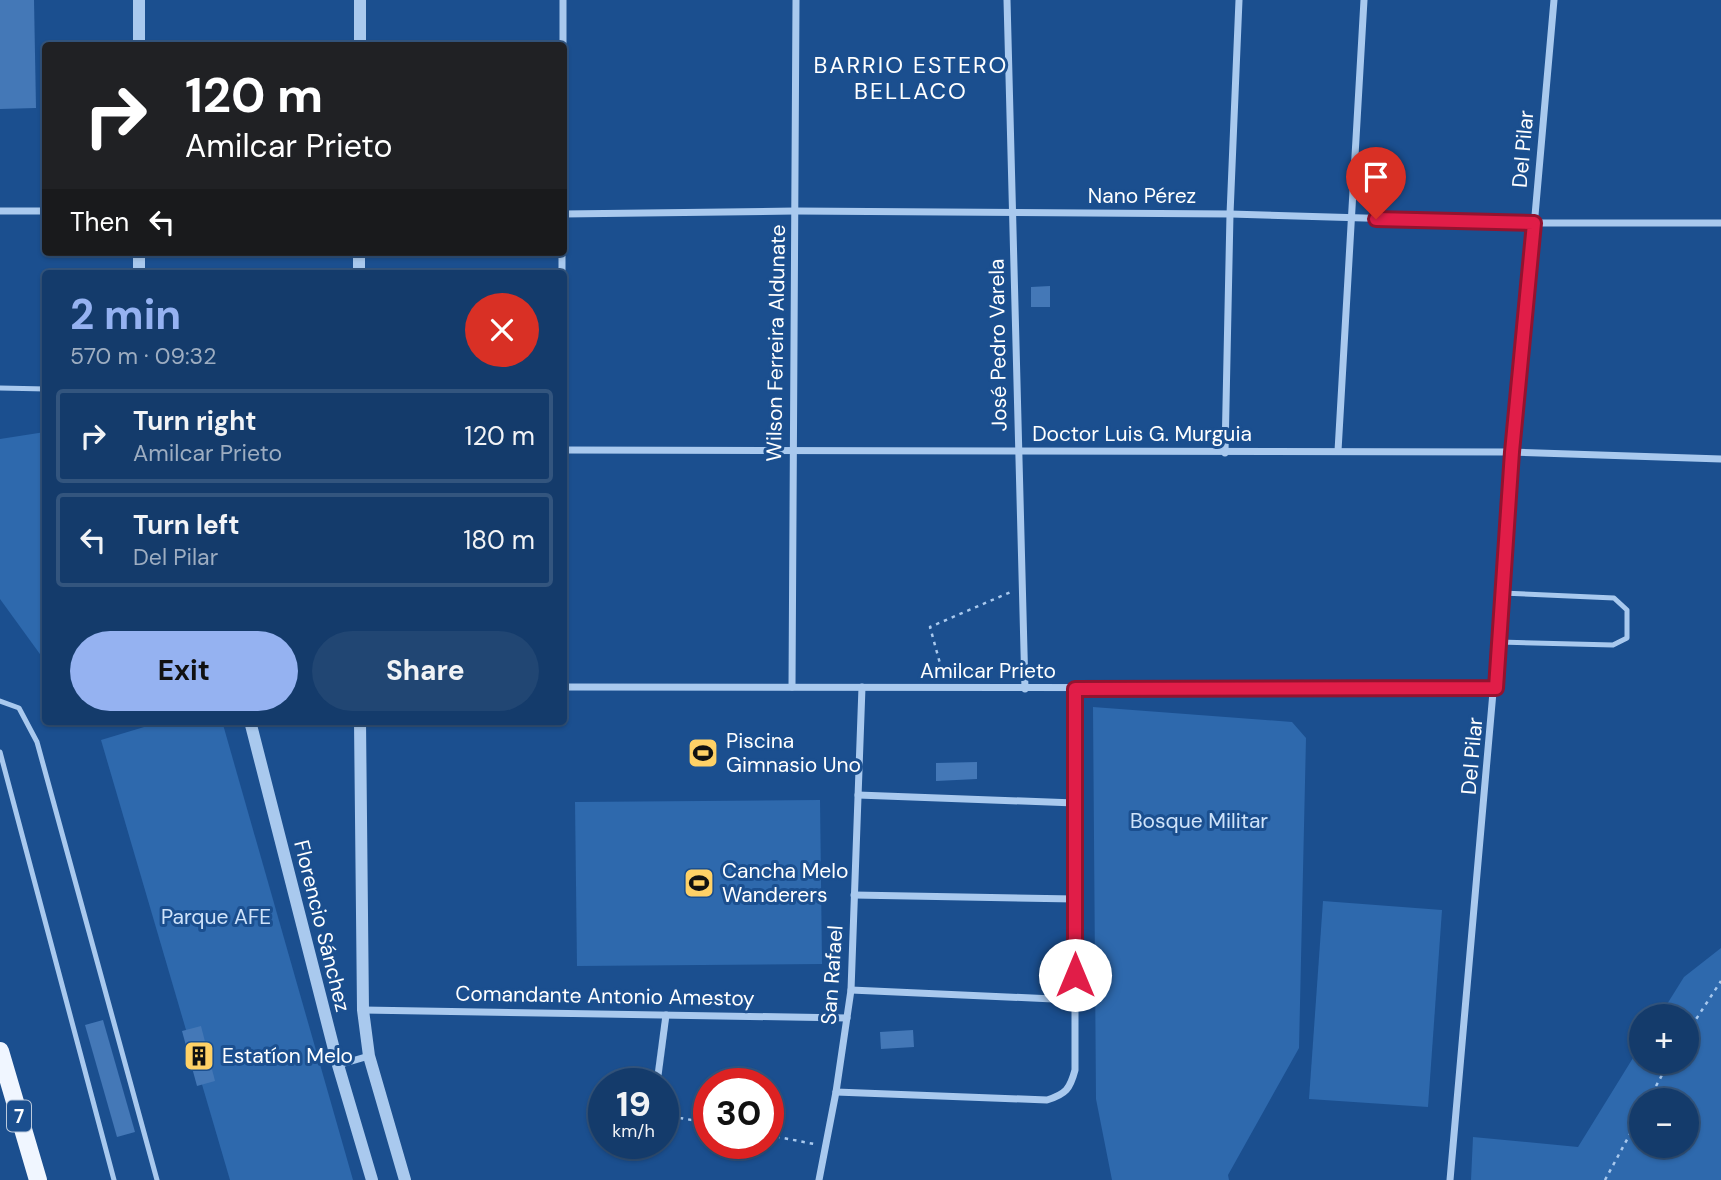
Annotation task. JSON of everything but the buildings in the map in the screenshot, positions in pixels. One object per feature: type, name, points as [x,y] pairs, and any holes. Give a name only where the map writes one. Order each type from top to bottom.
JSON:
[{"type":"main road","name":"7","points":[[0,1051],[4,1078],[38,1180]]},
{"type":"street","points":[[139,0],[139,42]]},
{"type":"street","points":[[360,0],[360,42]]},
{"type":"street","points":[[563,0],[563,42]]},
{"type":"street","name":"Wilson Ferreira Aldunate","points":[[792,687],[796,0]]},
{"type":"street","name":"José Pedro Varela","points":[[1007,0],[1025,689]]},
{"type":"street","points":[[1225,453],[1230,214],[1239,0]]},
{"type":"street","points":[[1338,451],[1349,218],[1364,0]]},
{"type":"street","name":"Del Pilar","points":[[1450,1180],[1496,688],[1512,452],[1554,0]]},
{"type":"street","points":[[0,211],[42,211]]},
{"type":"street","name":"Nano Pérez","points":[[567,214],[795,211],[1230,214],[1534,223],[1721,223]]},
{"type":"street","name":"Doctor Luis G. Murguia","points":[[567,450],[1512,452],[1721,459]]},
{"type":"street","name":"Amilcar Prieto","points":[[567,687],[1496,688]]},
{"type":"street","name":"San Rafael","points":[[818,1180],[836,1092],[850,990],[862,687]]},
{"type":"street","points":[[836,1092],[1047,1100],[1064,1095],[1071,1086],[1075,1070],[1075,689]]},
{"type":"street","name":"Florencio Sánchez","points":[[251,725],[338,1065],[372,1180]]},
{"type":"street","name":"Florencio Sánchez","points":[[360,725],[363,1010],[369,1056],[405,1180]]},
{"type":"street","points":[[859,795],[1075,803]]},
{"type":"street","points":[[854,895],[1075,900]]},
{"type":"street","points":[[850,990],[1075,1000]]},
{"type":"street","name":"Comandante Antonio Amestoy","points":[[363,1010],[847,1018]]},
{"type":"street","points":[[659,1068],[666,1015]]},
{"type":"street","points":[[338,1065],[369,1056]]},
{"type":"lane","points":[[0,388],[42,389]]},
{"type":"lane","points":[[1499,642],[1613,645],[1627,638],[1628,610],[1614,598],[1502,593]]},
{"type":"lane","points":[[0,701],[19,708],[37,742],[157,1180]]},
{"type":"lane","points":[[0,752],[114,1180]]},
{"type":"path","points":[[947,688],[930,627],[1022,588]]},
{"type":"path","points":[[1699,1015],[1721,981]]},
{"type":"path","points":[[1605,1180],[1629,1136]]},
{"type":"path","points":[[784,1138],[824,1146]]},
{"type":"green space","points":[[42,433],[42,657],[0,599],[0,439]]},
{"type":"green space","name":"Bosque Militar","points":[[1093,707],[1292,722],[1306,738],[1299,1048],[1228,1175],[1229,1180],[1112,1180],[1096,1099]]},
{"type":"green space","name":"Parque AFE","points":[[151,725],[223,725],[353,1180],[230,1180],[101,740]]},
{"type":"green space","name":"Cancha Melo Wanderers","points":[[820,800],[822,964],[577,966],[575,802]]},
{"type":"green space","points":[[1323,901],[1442,910],[1428,1107],[1309,1099]]},
{"type":"green space","points":[[1721,948],[1721,1180],[1471,1180],[1473,1137],[1578,1147],[1629,1064],[1629,1074],[1699,1074],[1699,1004],[1667,1004],[1684,977]]},
{"type":"place","name":"Piscina Gimnasio Uno","points":[[703,753]]},
{"type":"place","name":"Cancha Melo Wanderers","points":[[699,883]]},
{"type":"place","name":"Estatíon Melo","points":[[199,1056]]},
{"type":"district","name":"BARRIO ESTERO BELLACO","points":[[911,78]]},
{"type":"route","points":[[1075,975],[1075,689],[1496,688],[1512,452],[1534,223],[1376,219]]}]
